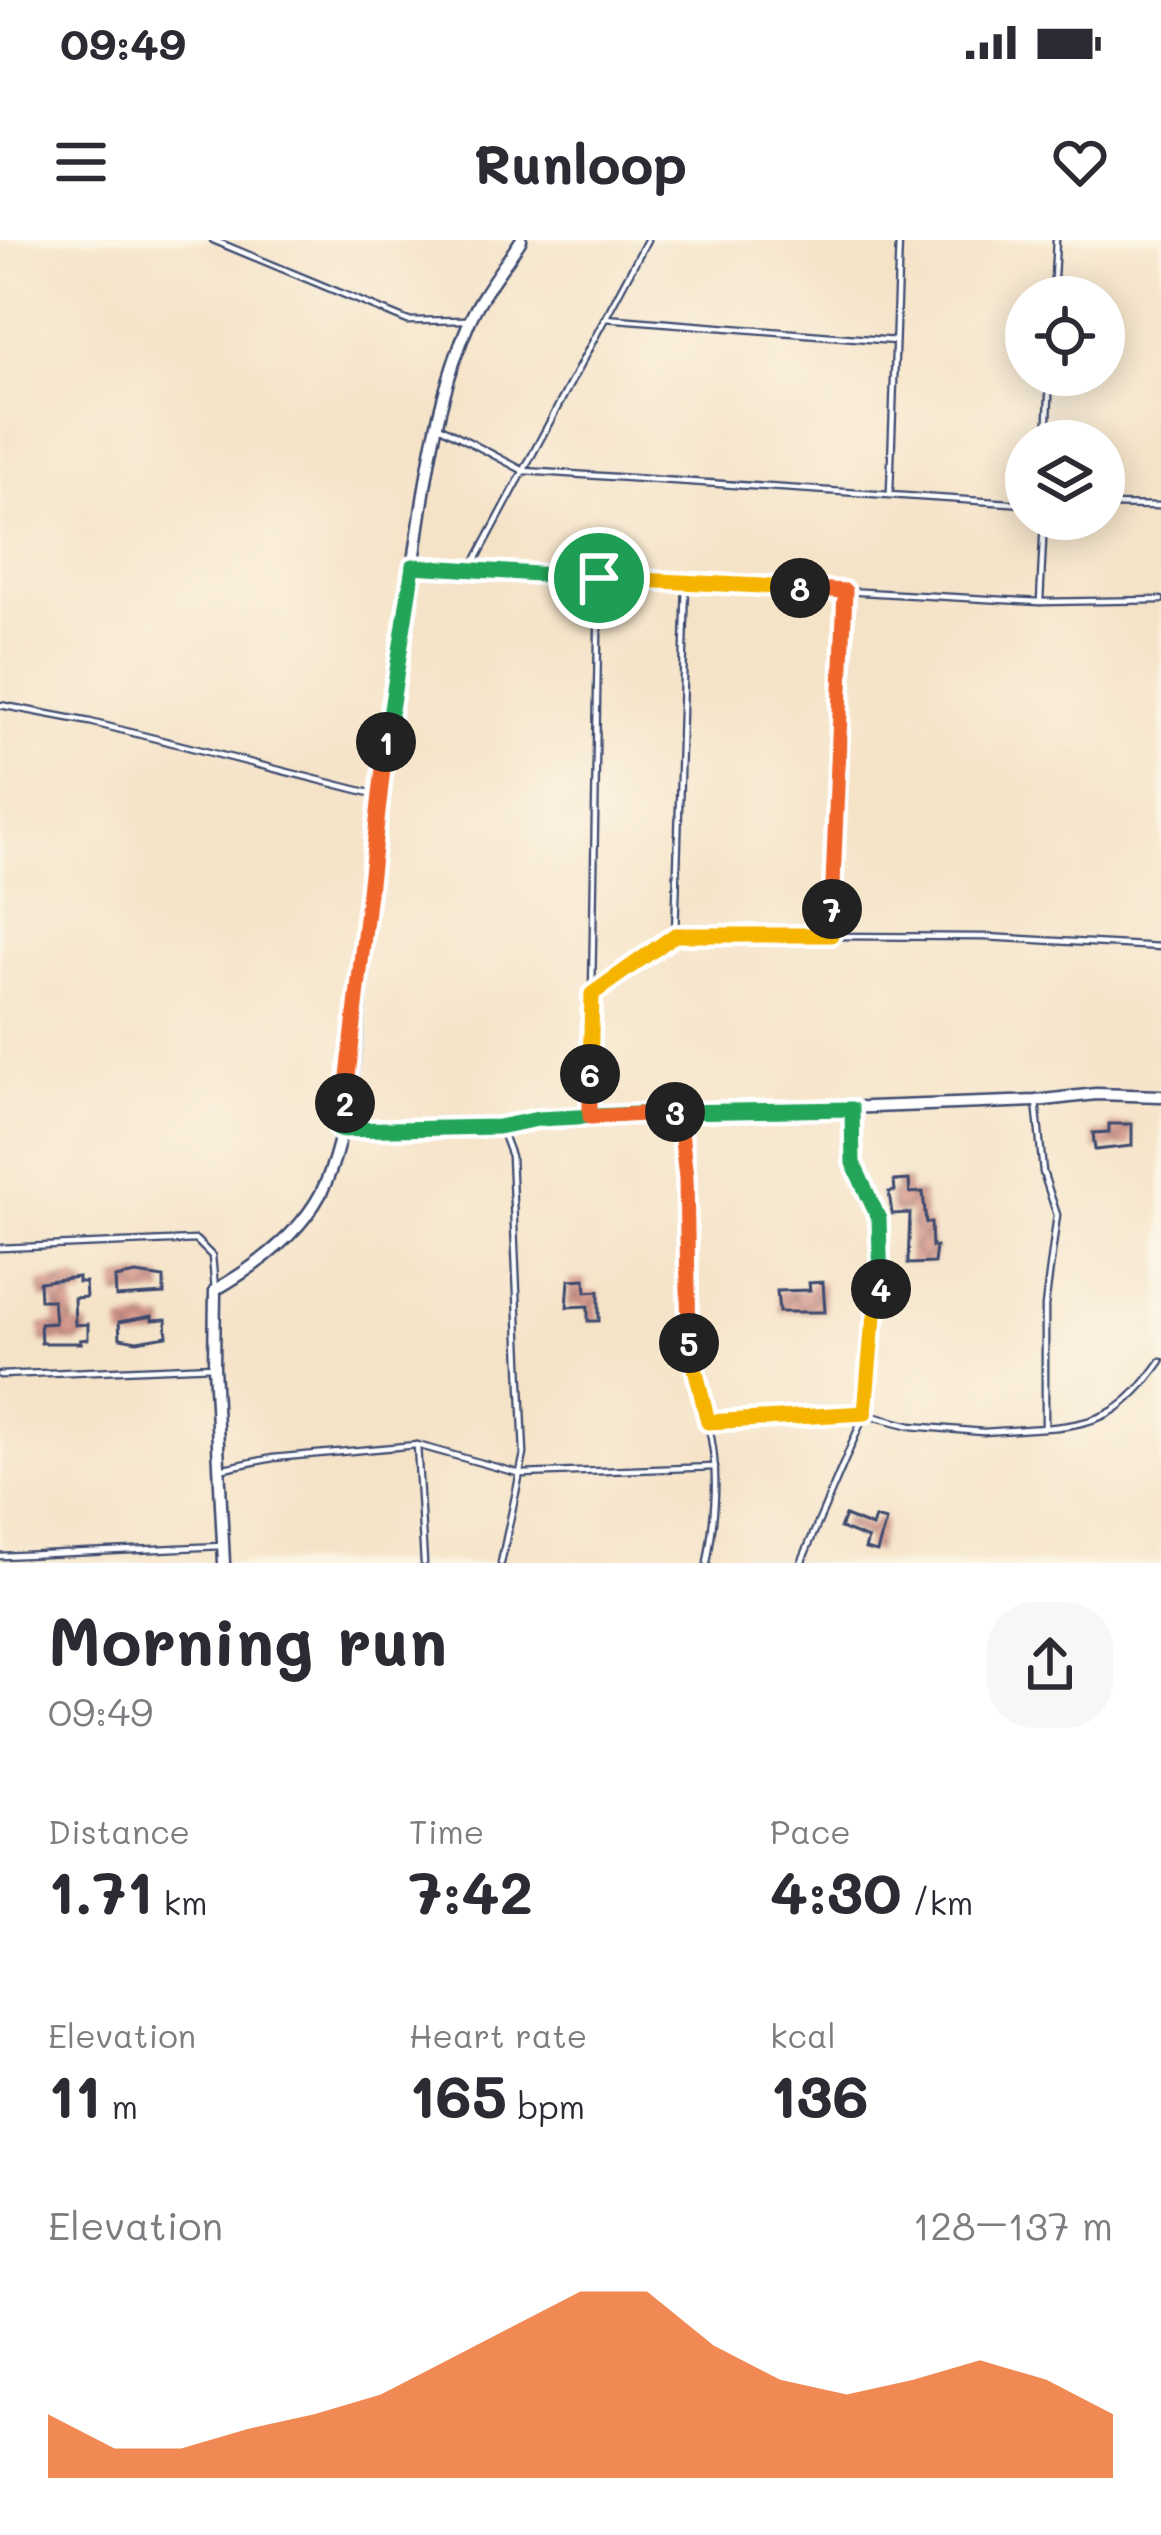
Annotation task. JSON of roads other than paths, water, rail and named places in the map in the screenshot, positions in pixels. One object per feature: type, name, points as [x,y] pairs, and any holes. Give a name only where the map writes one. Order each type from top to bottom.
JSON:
[{"type":"street","points":[[224,1563],[215,1290],[255,1267],[319,1196],[331,1168],[361,986],[378,795],[434,424],[469,320],[521,240]]},
{"type":"street","points":[[339,1130],[498,1127],[538,1119],[852,1109],[1096,1094],[1161,1096]]},
{"type":"lane","points":[[213,240],[408,321],[469,320]]},
{"type":"lane","points":[[470,571],[647,240]]},
{"type":"lane","points":[[890,495],[899,240]]},
{"type":"lane","points":[[1055,276],[1056,240]]},
{"type":"lane","points":[[605,318],[896,340]]},
{"type":"lane","points":[[434,424],[524,471],[1005,503]]},
{"type":"lane","points":[[1125,506],[1161,506]]},
{"type":"lane","points":[[1040,602],[1043,540]]},
{"type":"lane","points":[[413,566],[1040,602],[1161,600]]},
{"type":"lane","points":[[590,1117],[599,578]]},
{"type":"lane","points":[[675,935],[686,583]]},
{"type":"lane","points":[[831,935],[845,591]]},
{"type":"lane","points":[[0,706],[90,722],[378,795]]},
{"type":"lane","points":[[592,994],[675,935],[986,937],[1161,947]]},
{"type":"lane","points":[[1036,1100],[1042,1172],[1057,1215],[1045,1306],[1045,1428]]},
{"type":"lane","points":[[801,1563],[865,1413],[872,1331],[881,1291],[879,1219],[853,1163],[852,1109]]},
{"type":"lane","points":[[679,1112],[686,1178],[689,1350],[715,1467],[715,1511],[707,1563]]},
{"type":"lane","points":[[498,1127],[512,1156],[524,1432],[521,1474],[501,1563]]},
{"type":"lane","points":[[0,1248],[196,1240],[212,1256],[215,1290]]},
{"type":"lane","points":[[708,1422],[865,1413],[910,1426],[947,1429],[1022,1432],[1083,1425],[1105,1418],[1133,1396],[1161,1361]]},
{"type":"lane","points":[[0,1375],[214,1366]]},
{"type":"lane","points":[[219,1469],[273,1458],[417,1445],[521,1474],[715,1467]]},
{"type":"lane","points":[[417,1445],[424,1563]]},
{"type":"lane","points":[[0,1556],[223,1546]]}]
